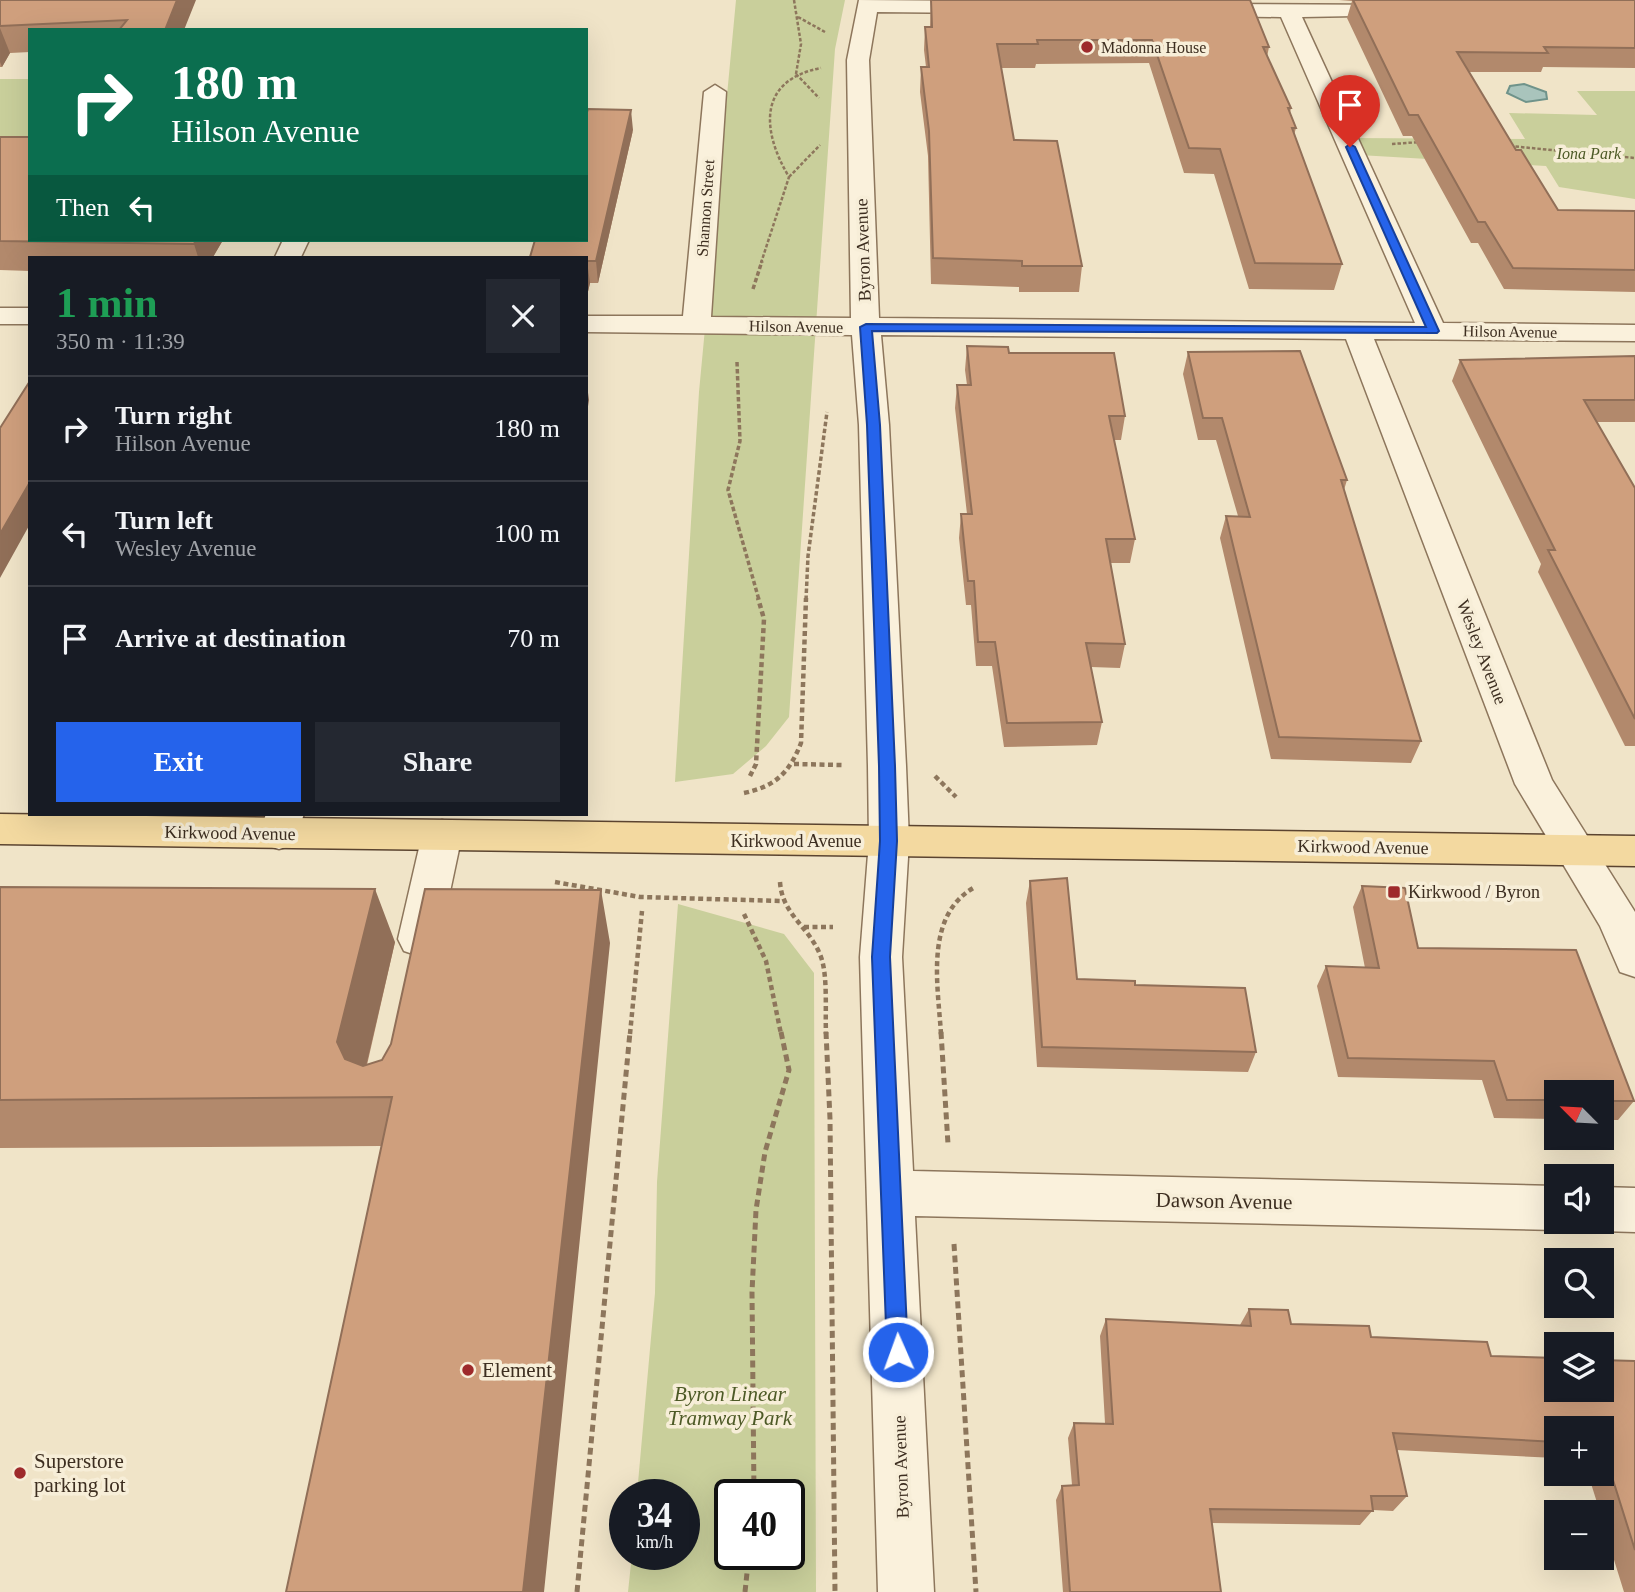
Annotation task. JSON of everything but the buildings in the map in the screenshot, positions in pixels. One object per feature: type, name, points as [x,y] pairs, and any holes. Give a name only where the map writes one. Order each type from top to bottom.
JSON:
[{"type":"main road","name":"Kirkwood Avenue","points":[[0,829],[282,824],[442,835],[1635,851]]},
{"type":"street","points":[[869,3],[1002,8]]},
{"type":"street","name":"Byron Avenue","points":[[869,3],[858,60],[858,81],[866,327],[874,425],[888,841],[881,957],[906,1592]]},
{"type":"street","points":[[1180,10],[1426,11]]},
{"type":"street","points":[[1289,11],[1433,331]]},
{"type":"street","name":"Shannon Street","points":[[696,325],[715,92]]},
{"type":"street","name":"Hilson Avenue","points":[[588,324],[1635,333]]},
{"type":"street","name":"Wesley Avenue","points":[[1356,330],[1534,784],[1619,921],[1635,960]]},
{"type":"street","points":[[411,976],[442,835]]},
{"type":"street","name":"Dawson Avenue","points":[[892,1193],[1544,1208]]},
{"type":"street","points":[[1614,1209],[1635,1210]]},
{"type":"path","points":[[789,177],[772,147],[767,127],[781,88],[796,74],[801,44],[794,0]]},
{"type":"path","points":[[796,74],[826,108]]},
{"type":"path","points":[[750,776],[756,764],[764,619],[728,490],[740,441],[735,372],[742,325],[789,177],[824,141]]},
{"type":"path","points":[[1350,147],[1429,142]]},
{"type":"path","points":[[1502,146],[1635,159]]},
{"type":"path","points":[[780,781],[794,764],[801,743],[808,556],[828,410]]},
{"type":"path","points":[[548,880],[640,897],[781,901],[809,935],[822,959],[830,1119],[835,1592]]},
{"type":"path","points":[[577,1592],[642,911]]},
{"type":"path","points":[[744,914],[766,961],[789,1070],[765,1152],[755,1210],[752,1292],[755,1479]]},
{"type":"path","points":[[745,1592],[747,1570]]},
{"type":"green space","points":[[736,0],[845,0],[835,49],[789,717],[766,746],[733,774],[675,782],[699,392]]},
{"type":"green space","points":[[0,79],[28,79],[28,138],[0,137]]},
{"type":"green space","name":"Iona Park","points":[[1577,91],[1635,91],[1635,199],[1559,187],[1546,166],[1359,155],[1350,138],[1525,139],[1509,113],[1597,115]]},
{"type":"green space","name":"Byron Linear Tramway Park","points":[[678,904],[784,934],[814,973],[816,1592],[628,1592],[630,1570],[700,1570],[700,1479],[638,1479],[655,1293],[657,1182]]},
{"type":"water","points":[[1524,84],[1546,92],[1547,99],[1526,102],[1507,93],[1510,86]]},
{"type":"place","name":"Madonna House","points":[[1087,47]]},
{"type":"place","name":"Kirkwood / Byron","points":[[1394,892]]},
{"type":"place","name":"Element","points":[[468,1370]]},
{"type":"place","name":"Superstore parking lot","points":[[20,1473]]},
{"type":"route","points":[[898,1352],[881,957],[888,841],[887,766],[874,425],[866,327],[1433,331],[1350,147]]}]
